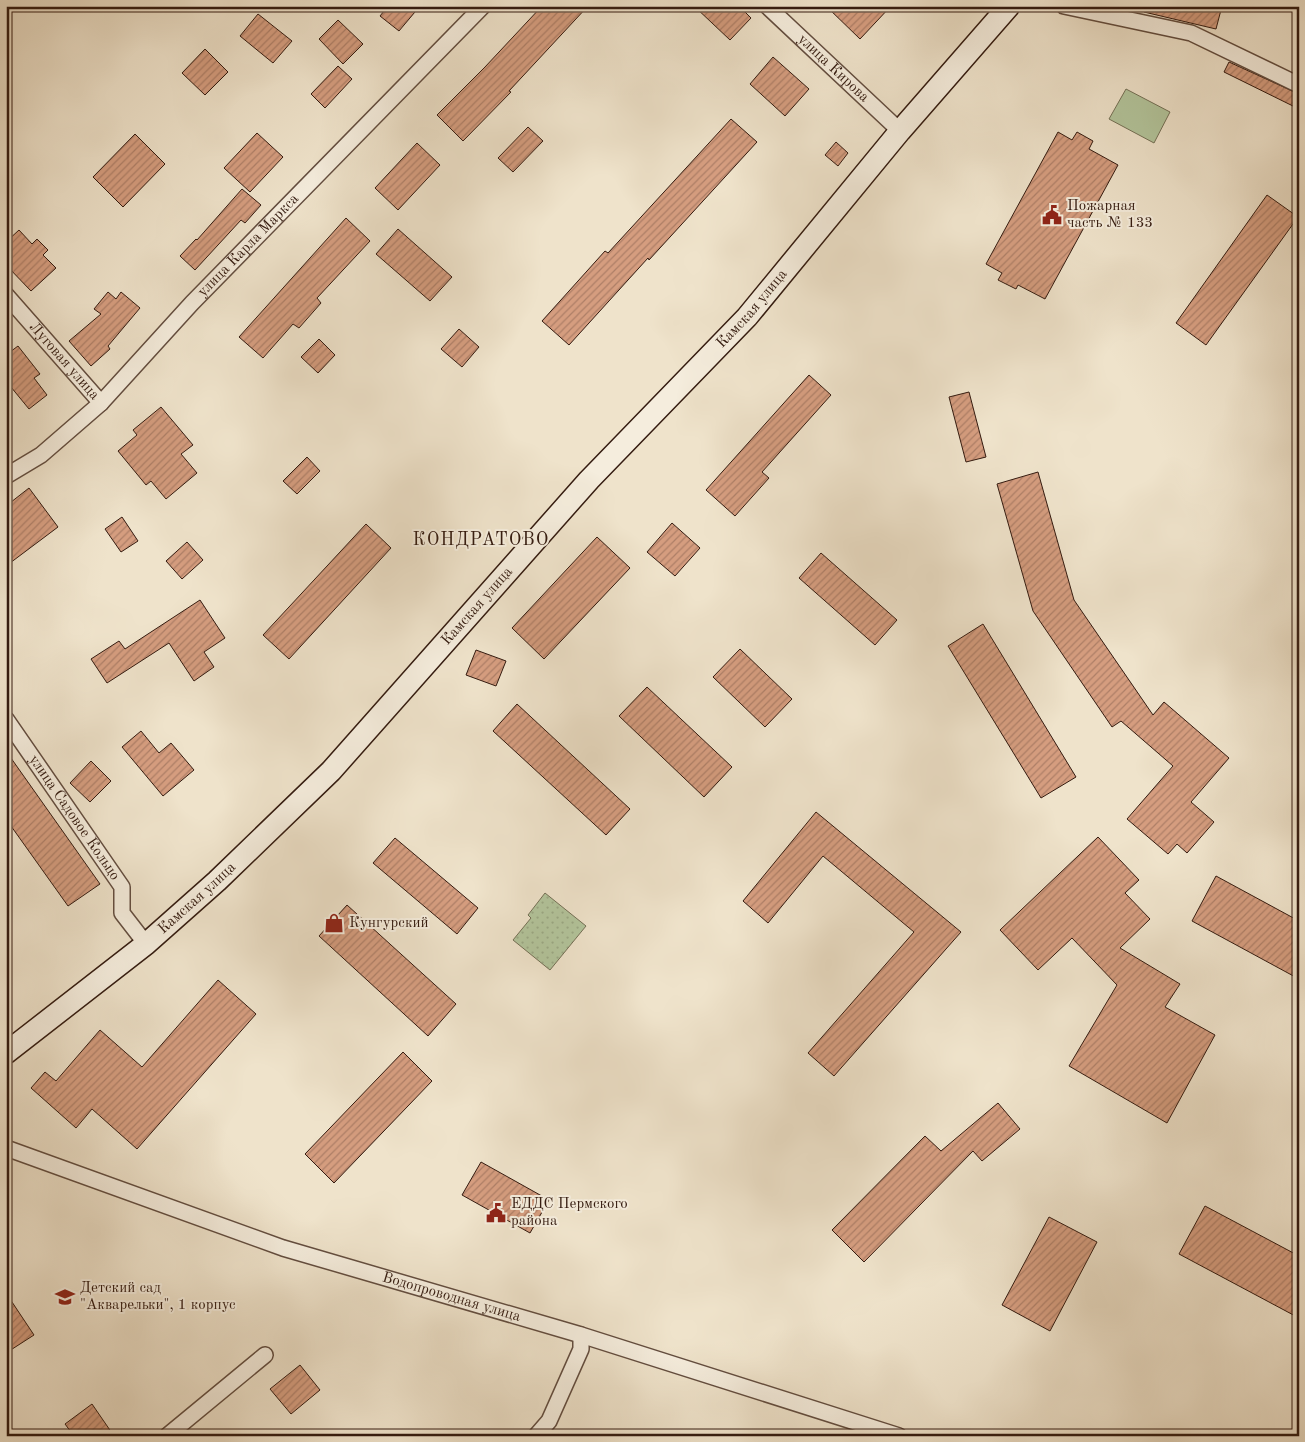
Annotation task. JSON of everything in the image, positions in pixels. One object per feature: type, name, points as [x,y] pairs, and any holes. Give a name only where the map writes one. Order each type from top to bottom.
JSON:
[{"type":"street","name":"улица Карла Маркса","points":[[6,476],[41,455],[101,403],[192,303],[483,6]]},
{"type":"street","name":"улица Кирова","points":[[767,6],[900,131]]},
{"type":"street","name":"Камская улица","points":[[6,1053],[146,944],[217,881],[331,771],[589,480],[747,317],[900,131],[1010,6]]},
{"type":"street","points":[[1064,6],[1191,33],[1299,85]]},
{"type":"street","name":"Луговая улица","points":[[6,295],[101,403]]},
{"type":"street","name":"улица Садовое Кольцо","points":[[6,719],[122,887],[122,913],[146,944]]},
{"type":"street","name":"Водопроводная улица","points":[[6,1148],[283,1248],[581,1335],[899,1436]]},
{"type":"street","points":[[536,1436],[549,1421],[581,1349],[581,1335]]},
{"type":"street","points":[[167,1436],[265,1355]]},
{"type":"green space","points":[[1126,89],[1170,112],[1154,143],[1109,119]]},
{"type":"green space","points":[[545,893],[586,926],[550,970],[513,940],[531,918],[528,915]]},
{"type":"building","points":[[388,6],[420,6],[399,31],[380,16]]},
{"type":"building","points":[[542,6],[588,6],[509,91],[511,92],[463,141],[437,115]]},
{"type":"building","points":[[694,6],[739,6],[751,18],[730,40]]},
{"type":"building","points":[[826,6],[891,6],[860,39]]},
{"type":"building","points":[[1145,6],[1222,6],[1216,29],[1144,12]]},
{"type":"building","points":[[258,14],[292,41],[273,63],[240,36]]},
{"type":"building","points":[[338,20],[363,44],[343,64],[319,39]]},
{"type":"building","points":[[205,49],[228,72],[205,95],[182,73]]},
{"type":"building","points":[[773,57],[809,89],[785,116],[750,84]]},
{"type":"building","points":[[1229,62],[1299,94],[1299,109],[1224,72]]},
{"type":"building","points":[[338,66],[352,79],[325,108],[311,94]]},
{"type":"building","points":[[731,119],[757,142],[569,345],[542,321],[605,251],[608,253]]},
{"type":"building","points":[[528,127],[543,141],[513,172],[498,158]]},
{"type":"building","name":"Пожарная часть № 133","points":[[1058,132],[1072,140],[1077,132],[1093,141],[1089,149],[1118,165],[1045,299],[1018,285],[1016,289],[998,280],[1002,273],[986,264]]},
{"type":"building","points":[[257,133],[283,157],[250,192],[224,168]]},
{"type":"building","points":[[135,134],[165,164],[123,207],[93,177]]},
{"type":"building","points":[[836,142],[848,153],[838,166],[825,155]]},
{"type":"building","points":[[417,143],[440,165],[398,210],[375,188]]},
{"type":"building","points":[[242,189],[261,205],[245,223],[241,220],[195,270],[180,256],[197,240]]},
{"type":"building","points":[[1267,195],[1298,217],[1206,345],[1176,323]]},
{"type":"building","points":[[346,218],[370,241],[317,298],[321,303],[299,328],[293,324],[263,358],[239,337]]},
{"type":"building","points":[[398,229],[452,277],[430,301],[376,254]]},
{"type":"building","points":[[19,230],[32,244],[37,239],[48,250],[43,255],[56,268],[31,291],[6,265],[6,242]]},
{"type":"building","points":[[108,292],[116,299],[121,292],[140,308],[108,346],[110,349],[91,366],[69,341],[101,314],[94,309]]},
{"type":"building","points":[[459,329],[479,347],[462,367],[441,349]]},
{"type":"building","points":[[319,339],[335,355],[318,373],[301,357]]},
{"type":"building","points":[[18,346],[40,374],[34,378],[47,395],[29,409],[6,381],[6,355]]},
{"type":"building","points":[[809,375],[831,395],[762,472],[769,478],[735,516],[706,490]]},
{"type":"building","points":[[969,392],[986,457],[966,462],[949,397]]},
{"type":"building","points":[[161,407],[193,445],[181,454],[197,473],[166,499],[151,481],[146,485],[118,451],[137,435],[133,430]]},
{"type":"building","points":[[307,457],[320,471],[297,494],[283,481]]},
{"type":"building","points":[[1038,472],[1074,600],[1153,715],[1164,702],[1229,758],[1191,802],[1214,822],[1187,853],[1177,844],[1168,854],[1127,819],[1173,766],[1121,721],[1112,727],[1033,611],[997,484]]},
{"type":"building","points":[[29,488],[58,527],[6,566],[6,506]]},
{"type":"building","points":[[122,517],[138,541],[121,552],[105,529]]},
{"type":"building","points":[[672,523],[700,548],[675,576],[647,552]]},
{"type":"building","points":[[366,524],[391,548],[289,659],[263,635]]},
{"type":"building","points":[[597,537],[630,568],[544,659],[512,628]]},
{"type":"building","points":[[187,542],[203,560],[182,579],[166,561]]},
{"type":"building","points":[[821,553],[897,620],[875,645],[799,578]]},
{"type":"building","points":[[200,600],[225,638],[204,652],[214,667],[194,681],[169,643],[107,683],[91,659],[119,641],[125,649]]},
{"type":"building","points":[[983,624],[1076,777],[1041,798],[948,646]]},
{"type":"building","points":[[740,649],[792,699],[765,727],[713,677]]},
{"type":"building","points":[[476,650],[506,661],[496,686],[466,675]]},
{"type":"building","points":[[647,687],[732,767],[704,797],[619,716]]},
{"type":"building","points":[[517,704],[630,809],[606,835],[493,731]]},
{"type":"building","points":[[141,731],[159,753],[171,743],[194,770],[163,796],[122,747]]},
{"type":"building","points":[[6,751],[100,884],[68,906],[6,819]]},
{"type":"building","points":[[91,761],[111,781],[90,802],[70,783]]},
{"type":"building","points":[[816,812],[961,932],[834,1076],[808,1053],[914,932],[823,856],[768,923],[743,901]]},
{"type":"building","points":[[1098,837],[1139,880],[1125,893],[1150,919],[1120,948],[1180,984],[1165,1007],[1215,1035],[1167,1123],[1069,1066],[1117,985],[1072,938],[1038,970],[1000,930]]},
{"type":"building","points":[[395,838],[478,908],[457,934],[373,863]]},
{"type":"building","points":[[1216,876],[1299,921],[1299,979],[1192,921]]},
{"type":"building","points":[[347,905],[456,1004],[428,1036],[319,936]]},
{"type":"building","points":[[218,980],[256,1014],[137,1149],[92,1109],[76,1128],[31,1088],[45,1072],[56,1081],[100,1030],[142,1067]]},
{"type":"building","points":[[403,1052],[432,1081],[334,1183],[305,1154]]},
{"type":"building","points":[[998,1103],[1020,1129],[982,1161],[973,1151],[864,1262],[832,1230],[925,1136],[941,1151]]},
{"type":"building","points":[[481,1162],[549,1200],[530,1233],[462,1195]]},
{"type":"building","points":[[1205,1206],[1299,1256],[1299,1318],[1179,1254]]},
{"type":"building","points":[[1049,1217],[1097,1242],[1050,1331],[1002,1305]]},
{"type":"building","points":[[6,1293],[34,1335],[6,1353]]},
{"type":"building","points":[[300,1365],[320,1390],[291,1414],[270,1389]]},
{"type":"building","points":[[92,1404],[114,1436],[74,1436],[65,1424]]},
{"type":"place","name":"Пожарная часть № 133","points":[[1052,215]]},
{"type":"place","name":"Кунгурский","points":[[334,923]]},
{"type":"place","name":"ЕДДС Пермского района","points":[[496,1213]]},
{"type":"place","name":"Детский сад \"Акварельки\", 1 корпус","points":[[65,1297]]},
{"type":"district","name":"КОНДРАТОВО","points":[[481,540]]}]
